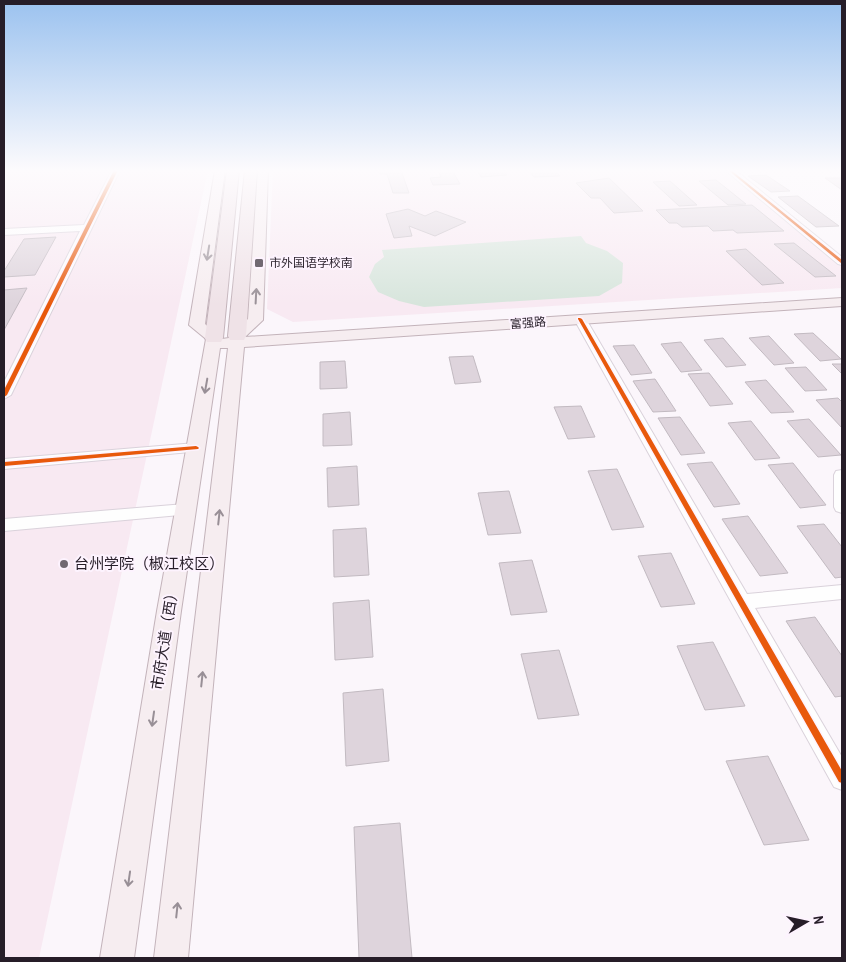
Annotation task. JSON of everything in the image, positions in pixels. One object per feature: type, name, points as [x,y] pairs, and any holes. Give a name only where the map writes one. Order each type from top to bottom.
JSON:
[{"type":"highway","name":"市府大道（西）","points":[[225,340],[232,215]]},
{"type":"highway","name":"市府大道（西）","points":[[225,340],[244,215]]},
{"type":"main road","points":[[213,215],[197,324],[225,340],[255,320],[261,215]]},
{"type":"main road","name":"富强路","points":[[225,340],[842,296]]},
{"type":"main road","name":"富强路","points":[[225,340],[842,302]]},
{"type":"main road","name":"市府大道（西）","points":[[117,958],[185,510],[196,448],[225,340]]},
{"type":"main road","name":"市府大道（西）","points":[[171,958],[225,340]]},
{"type":"street","points":[[4,395],[95,215]]},
{"type":"street","points":[[784,215],[842,262]]},
{"type":"street","points":[[4,242],[7,232],[89,228]]},
{"type":"street","points":[[580,319],[743,602],[842,779]]},
{"type":"street","points":[[4,464],[196,448]]},
{"type":"street","points":[[842,476],[842,507]]},
{"type":"street","points":[[4,526],[185,510]]},
{"type":"street","points":[[743,602],[842,592]]},
{"type":"shaded area","name":"台州学院（椒江校区）","points":[[4,215],[198,215],[39,958],[4,958]]},
{"type":"shaded area","points":[[271,215],[782,215],[842,260],[842,288],[293,322],[267,309]]},
{"type":"shaded area","points":[[581,236],[586,243],[607,251],[623,263],[622,283],[599,296],[424,307],[399,301],[378,292],[369,277],[375,264],[384,257],[382,250]]},
{"type":"building","points":[[386,215],[447,215],[466,222],[435,236],[409,226],[412,236],[394,238]]},
{"type":"building","points":[[661,215],[764,215],[784,231],[737,233],[733,230],[713,231],[708,226],[682,227],[677,223],[669,223]]},
{"type":"building","points":[[801,215],[824,215],[839,226],[816,227]]},
{"type":"building","points":[[56,237],[35,275],[4,277],[4,271],[24,239]]},
{"type":"building","points":[[794,243],[836,276],[815,277],[774,244]]},
{"type":"building","points":[[746,249],[784,283],[762,285],[726,251]]},
{"type":"building","points":[[27,288],[4,330],[4,290]]},
{"type":"building","points":[[813,333],[841,359],[820,361],[794,334]]},
{"type":"building","points":[[769,336],[794,363],[774,365],[749,338]]},
{"type":"building","points":[[723,338],[746,365],[726,367],[704,340]]},
{"type":"building","points":[[681,342],[702,370],[681,372],[661,344]]},
{"type":"building","points":[[634,345],[652,373],[631,375],[613,346]]},
{"type":"building","points":[[473,356],[481,382],[455,384],[449,357]]},
{"type":"building","points":[[345,361],[347,388],[320,389],[320,362]]},
{"type":"building","points":[[832,364],[842,364],[842,374]]},
{"type":"building","points":[[806,367],[827,390],[805,391],[785,368]]},
{"type":"building","points":[[709,373],[733,404],[710,406],[688,374]]},
{"type":"building","points":[[655,379],[676,411],[653,412],[633,381]]},
{"type":"building","points":[[766,380],[794,412],[771,413],[745,382]]},
{"type":"building","points":[[838,398],[842,402],[842,428],[816,400]]},
{"type":"building","points":[[581,406],[595,437],[568,439],[554,407]]},
{"type":"building","points":[[350,412],[352,445],[323,446],[323,414]]},
{"type":"building","points":[[680,417],[705,453],[681,455],[658,418]]},
{"type":"building","points":[[809,419],[841,455],[818,457],[787,421]]},
{"type":"building","points":[[751,421],[780,458],[755,460],[728,423]]},
{"type":"building","points":[[712,462],[740,504],[714,507],[687,464]]},
{"type":"building","points":[[793,463],[826,505],[800,508],[768,465]]},
{"type":"building","points":[[357,466],[359,505],[328,507],[327,468]]},
{"type":"building","points":[[617,469],[644,527],[612,530],[588,471]]},
{"type":"building","points":[[509,491],[521,533],[488,535],[478,493]]},
{"type":"building","points":[[748,516],[788,573],[760,576],[722,519]]},
{"type":"building","points":[[824,524],[842,547],[842,577],[835,578],[797,526]]},
{"type":"building","points":[[366,528],[369,575],[334,577],[333,530]]},
{"type":"building","points":[[671,553],[695,604],[661,607],[638,556]]},
{"type":"building","points":[[532,560],[547,612],[511,615],[499,563]]},
{"type":"building","points":[[369,600],[373,657],[335,660],[333,603]]},
{"type":"building","points":[[815,617],[842,656],[842,696],[835,697],[786,621]]},
{"type":"building","points":[[713,642],[745,706],[705,710],[677,646]]},
{"type":"building","points":[[559,650],[579,715],[538,719],[521,654]]},
{"type":"building","points":[[383,689],[389,761],[346,766],[343,693]]},
{"type":"building","points":[[768,756],[809,840],[764,845],[726,761]]},
{"type":"building","points":[[400,823],[412,958],[359,958],[354,827]]},
{"type":"cycle path","points":[[4,395],[94,215]]},
{"type":"cycle path","points":[[784,215],[842,262]]},
{"type":"cycle path","points":[[580,319],[842,779]]},
{"type":"cycle path","points":[[4,464],[196,448]]},
{"type":"place","name":"市外国语学校南","points":[[259,263]]},
{"type":"place","name":"台州学院（椒江校区）","points":[[64,564]]}]
